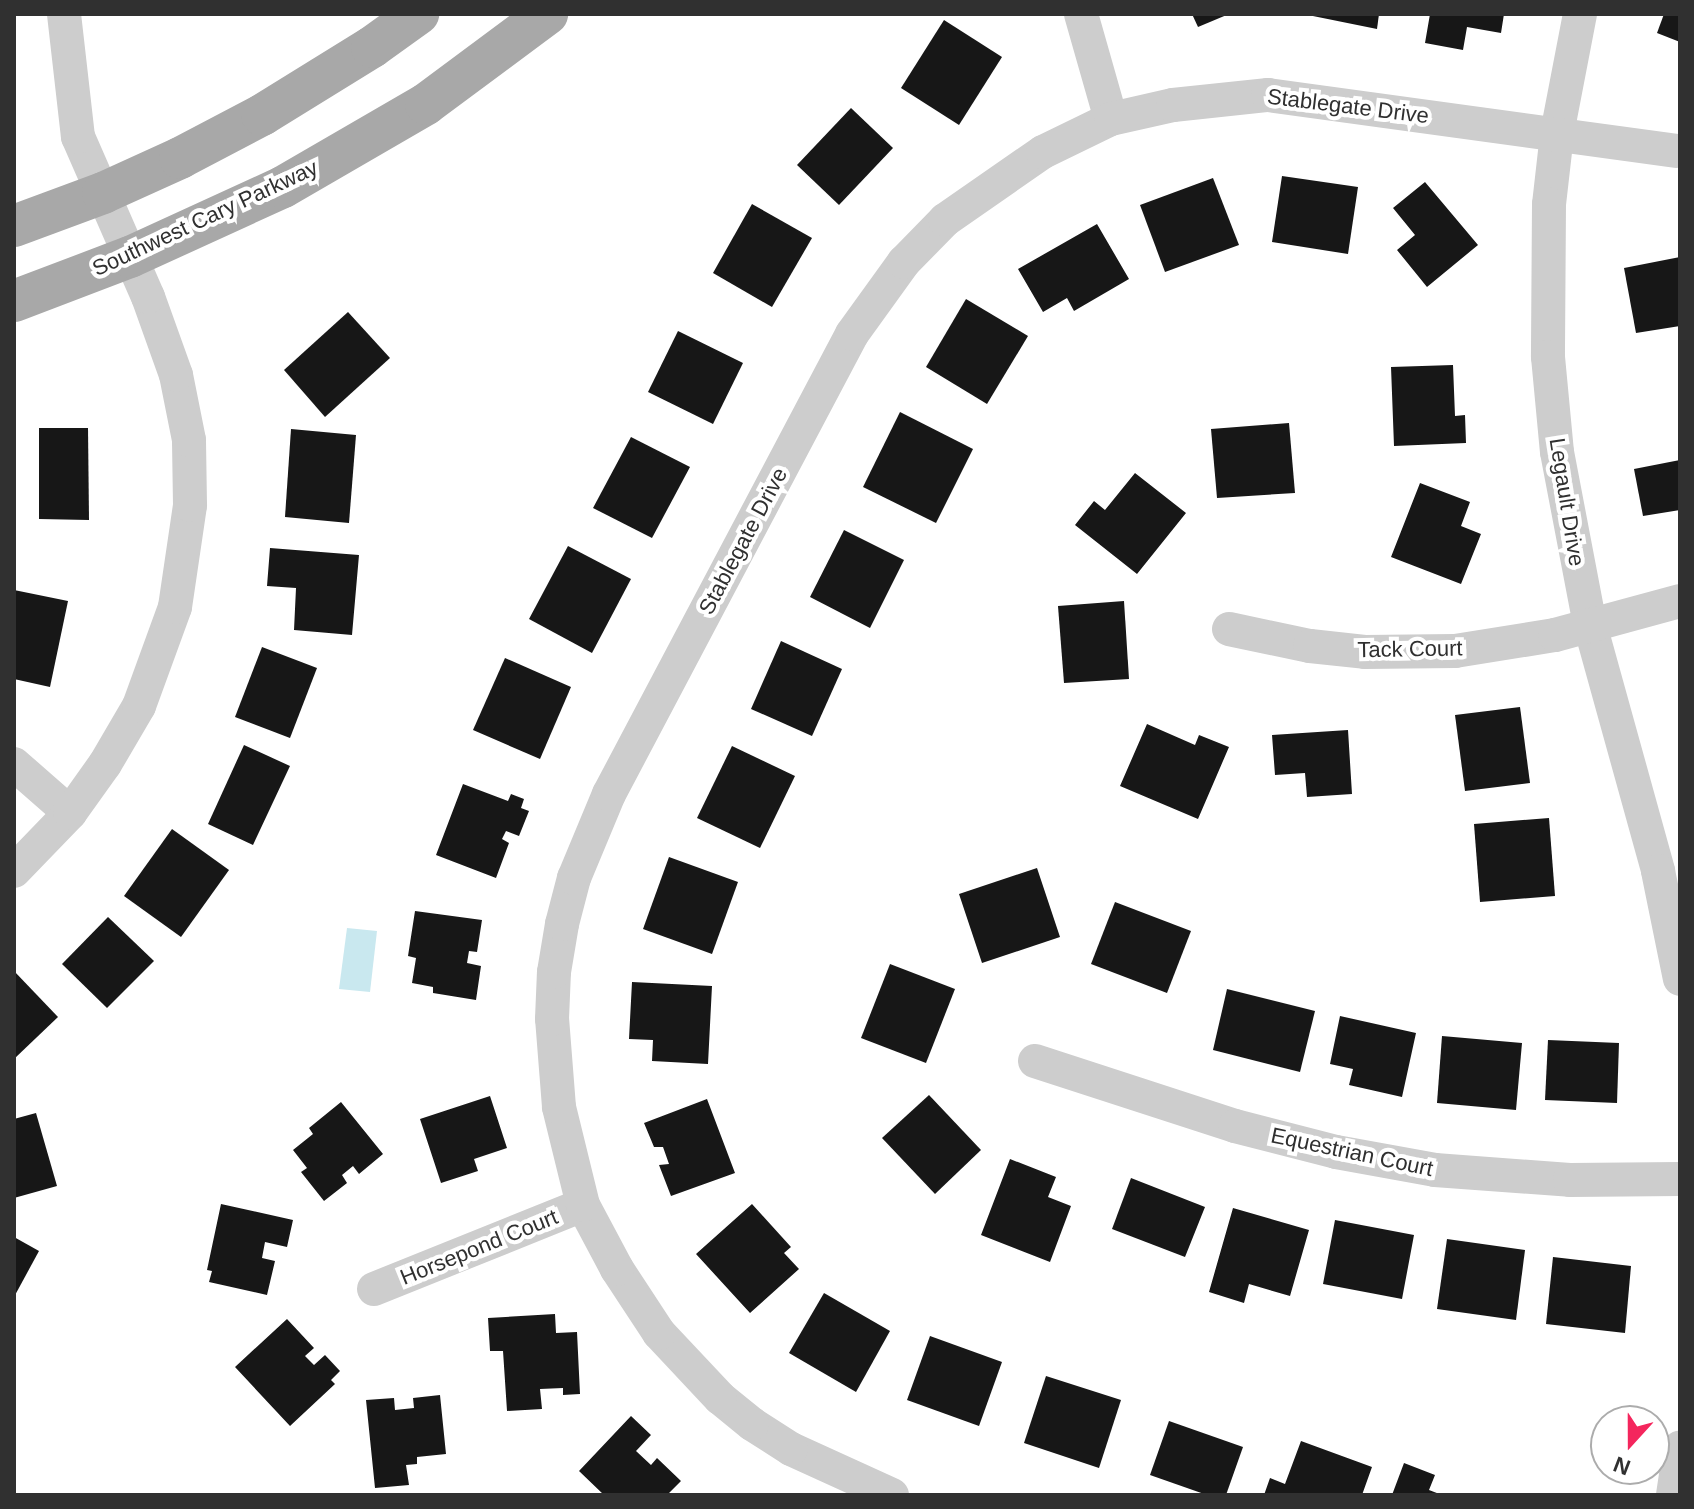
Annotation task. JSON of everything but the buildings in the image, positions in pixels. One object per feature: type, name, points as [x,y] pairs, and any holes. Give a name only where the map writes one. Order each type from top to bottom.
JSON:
[{"type":"main road","points":[[14,226],[103,193],[262,115],[372,47],[418,14]]},
{"type":"main road","name":"Southwest Cary Parkway","points":[[14,301],[130,257],[283,187],[413,112],[547,14]]},
{"type":"street","points":[[14,871],[70,813],[105,764],[139,706],[159,659],[175,607],[190,505],[189,440],[176,375],[78,137],[64,14]]},
{"type":"street","points":[[1081,14],[1111,119]]},
{"type":"street","name":"Legault Drive","points":[[1580,14],[1557,134],[1549,204],[1548,357],[1557,452],[1590,625],[1658,871],[1680,979]]},
{"type":"street","name":"Stablegate Drive","points":[[892,1495],[791,1449],[720,1398],[659,1333],[617,1269],[583,1205],[559,1107],[552,1019],[554,972],[574,878],[609,794],[852,334],[876,298],[945,220],[1043,152],[1111,119],[1173,105],[1268,95],[1676,151]]},
{"type":"street","name":"Tack Court","points":[[1229,629],[1310,646],[1409,654],[1455,651],[1555,635],[1680,601]]},
{"type":"street","points":[[14,764],[70,813]]},
{"type":"street","name":"Equestrian Court","points":[[1035,1061],[1235,1126],[1379,1160],[1502,1178],[1680,1179]]},
{"type":"street","name":"Horsepond Court","points":[[374,1289],[583,1205]]},
{"type":"street","points":[[1673,1495],[1680,1448]]},
{"type":"water","points":[[347,928],[377,931],[370,992],[339,989]]}]
